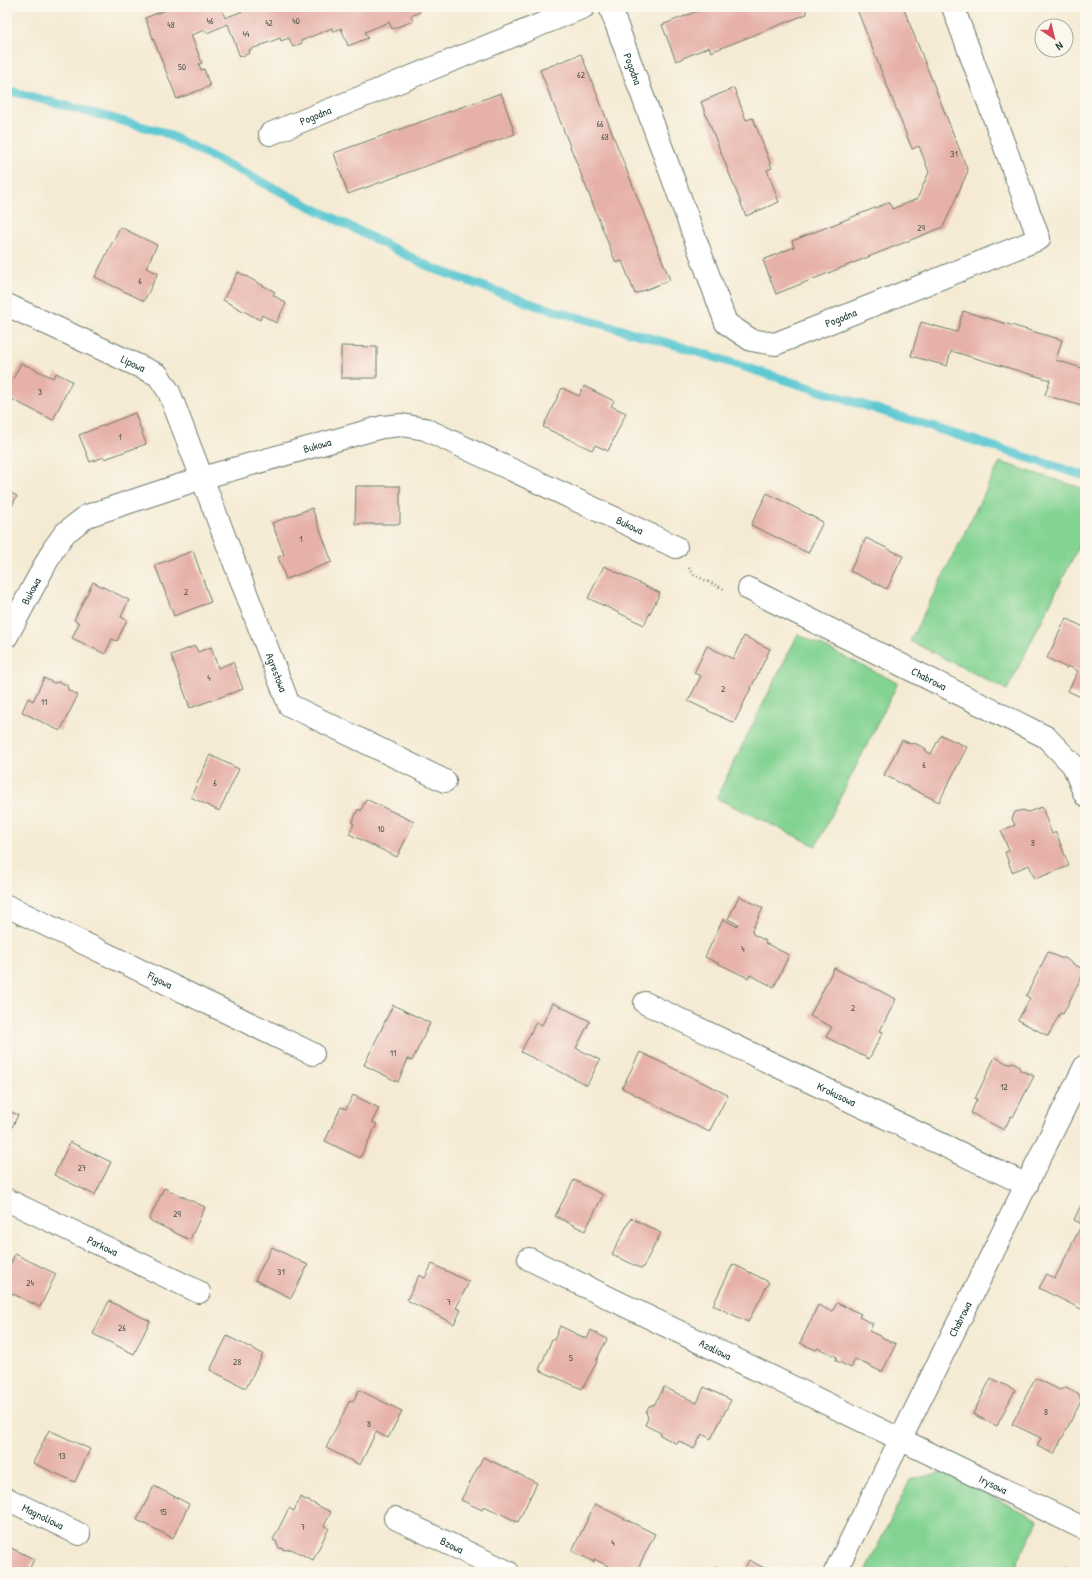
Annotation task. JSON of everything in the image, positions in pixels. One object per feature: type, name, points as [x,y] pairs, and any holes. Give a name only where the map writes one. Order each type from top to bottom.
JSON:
[{"type":"street","name":"Pogodna","points":[[270,134],[584,7]]},
{"type":"street","name":"Pogodna","points":[[610,7],[726,323],[751,340],[775,344],[1039,239],[953,7]]},
{"type":"street","name":"Lipowa","points":[[7,305],[158,375],[169,392],[202,478]]},
{"type":"street","name":"Bukowa","points":[[9,625],[54,548],[65,533],[87,516],[202,478],[382,427],[402,425],[424,429],[676,547]]},
{"type":"street","name":"Agrestowa","points":[[202,478],[289,705],[445,781]]},
{"type":"street","name":"Chabrowa","points":[[749,588],[1046,738],[1073,765],[1085,795]]},
{"type":"street","name":"Figowa","points":[[7,906],[313,1054]]},
{"type":"street","name":"Krokusowa","points":[[645,1003],[1027,1185]]},
{"type":"street","name":"Chabrowa","points":[[835,1572],[1085,1066]]},
{"type":"street","name":"Parkowa","points":[[7,1200],[199,1292]]},
{"type":"street","name":"Azaliowa","points":[[529,1259],[901,1440]]},
{"type":"street","name":"Irysowa","points":[[901,1440],[1085,1530]]},
{"type":"street","name":"Magnoliowa","points":[[7,1499],[79,1534]]},
{"type":"street","name":"Bzowa","points":[[395,1518],[508,1572]]},
{"type":"path","points":[[694,575],[732,593],[749,588]]},
{"type":"green space","points":[[1000,462],[1085,489],[1085,534],[1007,690],[910,641]]},
{"type":"green space","points":[[798,634],[898,683],[816,846],[716,798]]},
{"type":"green space","points":[[943,1472],[1038,1520],[1013,1572],[865,1572],[910,1480]]},
{"type":"building","points":[[173,7],[221,7],[225,18],[253,7],[424,7],[419,9],[420,12],[411,16],[413,21],[392,29],[389,22],[365,32],[368,38],[348,46],[341,28],[333,32],[332,28],[301,41],[302,43],[293,47],[289,38],[281,41],[280,38],[249,50],[250,53],[240,57],[228,24],[207,33],[205,30],[191,35],[202,63],[199,64],[201,70],[204,69],[210,86],[177,99],[145,18]]},
{"type":"building","points":[[708,7],[805,7],[807,14],[711,52],[709,47],[676,61],[662,25]]},
{"type":"building","points":[[856,7],[903,7],[968,171],[943,227],[776,294],[763,260],[794,247],[792,241],[890,202],[892,209],[917,199],[929,172],[919,146],[912,149]]},
{"type":"building","points":[[581,54],[670,280],[635,294],[622,261],[616,263],[540,70]]},
{"type":"building","points":[[734,88],[746,120],[753,118],[772,168],[767,170],[779,202],[746,216],[701,102]]},
{"type":"building","points":[[501,93],[515,134],[348,194],[334,153]]},
{"type":"building","points":[[120,227],[157,245],[146,268],[158,273],[144,301],[95,277]]},
{"type":"building","points":[[238,272],[275,292],[273,295],[286,303],[276,323],[262,315],[260,320],[223,300]]},
{"type":"building","points":[[963,311],[1062,340],[1056,360],[1085,369],[1085,407],[1045,395],[1050,380],[951,351],[947,366],[911,356],[921,322],[957,332]]},
{"type":"building","points":[[341,346],[377,347],[377,378],[341,378]]},
{"type":"building","points":[[21,363],[53,378],[56,373],[72,381],[53,420],[7,397],[7,391]]},
{"type":"building","points":[[584,386],[614,401],[611,406],[626,413],[608,451],[595,445],[592,450],[543,427],[562,388],[579,396]]},
{"type":"building","points":[[135,413],[146,444],[105,459],[104,457],[90,462],[79,435]]},
{"type":"building","points":[[356,486],[400,486],[400,524],[355,524]]},
{"type":"building","points":[[7,491],[17,496],[7,516]]},
{"type":"building","points":[[767,493],[823,522],[808,553],[751,525]]},
{"type":"building","points":[[312,508],[332,562],[286,579],[278,557],[284,555],[272,523]]},
{"type":"building","points":[[866,538],[903,556],[887,589],[850,571]]},
{"type":"building","points":[[193,551],[211,602],[174,616],[155,565]]},
{"type":"building","points":[[604,566],[660,593],[644,625],[588,598]]},
{"type":"building","points":[[93,582],[129,600],[121,617],[127,620],[117,641],[112,639],[105,654],[72,638],[79,623],[74,620]]},
{"type":"building","points":[[1066,618],[1085,628],[1085,699],[1068,691],[1078,671],[1068,666],[1067,668],[1047,658]]},
{"type":"building","points":[[744,636],[770,649],[734,723],[688,701],[701,676],[694,673],[707,646],[733,659]]},
{"type":"building","points":[[195,646],[198,652],[211,647],[218,668],[233,662],[243,689],[190,708],[171,655]]},
{"type":"building","points":[[44,678],[54,683],[59,682],[67,685],[68,690],[78,695],[60,731],[22,712],[28,698],[33,701]]},
{"type":"building","points":[[941,735],[967,747],[939,802],[884,775],[902,740],[925,748],[926,751],[931,754]]},
{"type":"building","points":[[210,755],[239,769],[219,811],[191,797]]},
{"type":"building","points":[[366,799],[414,822],[397,857],[349,834],[354,824],[352,823],[358,809],[361,811]]},
{"type":"building","points":[[1042,807],[1052,834],[1056,832],[1069,866],[1035,879],[1029,865],[1012,872],[1005,852],[1009,851],[1001,831],[1015,825],[1012,819],[1015,812],[1023,810],[1028,812]]},
{"type":"building","points":[[739,896],[763,908],[752,930],[753,934],[766,941],[765,943],[789,955],[774,987],[750,975],[748,978],[705,957],[723,919],[736,926],[738,924],[728,919]]},
{"type":"building","points":[[1048,952],[1060,958],[1065,958],[1085,970],[1063,1014],[1060,1013],[1048,1036],[1018,1020],[1030,998],[1026,996]]},
{"type":"building","points":[[834,968],[896,999],[880,1031],[883,1032],[869,1059],[826,1037],[832,1027],[810,1016]]},
{"type":"building","points":[[553,1003],[590,1021],[576,1048],[600,1060],[587,1085],[521,1052],[536,1022],[542,1025]]},
{"type":"building","points":[[393,1005],[430,1023],[412,1061],[408,1059],[398,1082],[364,1065]]},
{"type":"building","points":[[640,1052],[728,1095],[709,1132],[622,1088]]},
{"type":"building","points":[[995,1057],[1008,1064],[1013,1062],[1018,1065],[1020,1070],[1034,1076],[1013,1117],[1011,1116],[1004,1130],[971,1113],[977,1099],[975,1099]]},
{"type":"building","points":[[353,1095],[379,1108],[372,1122],[377,1124],[360,1158],[325,1141],[341,1107],[346,1109]]},
{"type":"building","points":[[7,1110],[18,1115],[7,1138]]},
{"type":"building","points":[[70,1142],[111,1162],[95,1195],[54,1175]]},
{"type":"building","points":[[574,1180],[603,1195],[585,1231],[555,1216]]},
{"type":"building","points":[[164,1188],[205,1207],[190,1240],[149,1220]]},
{"type":"building","points":[[1081,1205],[1085,1207],[1085,1311],[1039,1288],[1047,1274],[1055,1278],[1082,1224],[1074,1220]]},
{"type":"building","points":[[631,1218],[661,1233],[642,1269],[612,1254]]},
{"type":"building","points":[[272,1247],[308,1265],[291,1298],[255,1280]]},
{"type":"building","points":[[15,1254],[56,1274],[40,1307],[7,1291],[7,1271]]},
{"type":"building","points":[[432,1264],[469,1282],[456,1308],[461,1310],[454,1324],[407,1300],[419,1275],[425,1278]]},
{"type":"building","points":[[733,1264],[769,1282],[748,1322],[713,1305]]},
{"type":"building","points":[[109,1301],[150,1321],[134,1354],[93,1334]]},
{"type":"building","points":[[837,1303],[861,1314],[859,1317],[873,1324],[869,1331],[896,1344],[882,1372],[855,1359],[851,1368],[835,1360],[837,1357],[818,1348],[816,1350],[800,1343],[818,1305],[832,1312]]},
{"type":"building","points":[[560,1326],[587,1339],[591,1330],[607,1339],[596,1361],[597,1362],[582,1389],[539,1370],[552,1339],[554,1340]]},
{"type":"building","points":[[227,1336],[263,1354],[246,1388],[210,1370]]},
{"type":"building","points":[[991,1378],[1015,1390],[997,1426],[973,1414]]},
{"type":"building","points":[[1035,1378],[1060,1390],[1066,1387],[1079,1394],[1081,1401],[1054,1454],[1037,1446],[1041,1438],[1012,1424]]},
{"type":"building","points":[[664,1387],[697,1403],[704,1387],[731,1400],[711,1439],[702,1434],[694,1449],[679,1441],[677,1444],[660,1435],[661,1433],[645,1425],[648,1418],[646,1412],[649,1406],[655,1404]]},
{"type":"building","points":[[359,1390],[402,1411],[388,1438],[376,1432],[360,1465],[326,1448],[350,1400],[353,1401]]},
{"type":"building","points":[[49,1430],[90,1449],[75,1482],[33,1463]]},
{"type":"building","points":[[483,1457],[537,1483],[518,1522],[484,1506],[482,1510],[461,1500]]},
{"type":"building","points":[[154,1486],[189,1504],[173,1538],[137,1520]]},
{"type":"building","points":[[300,1497],[331,1512],[324,1526],[329,1528],[313,1560],[291,1549],[285,1550],[278,1547],[276,1541],[273,1540],[289,1508],[294,1511]]},
{"type":"building","points":[[595,1504],[655,1534],[636,1572],[608,1572],[605,1571],[608,1566],[594,1559],[594,1562],[572,1551]]},
{"type":"building","points":[[7,1546],[34,1559],[28,1572],[7,1572]]},
{"type":"building","points":[[749,1560],[766,1569],[772,1572],[743,1572]]},
{"type":"building","points":[[715,1566],[728,1572],[712,1572]]},
{"type":"building","points":[[1066,1567],[1076,1572],[1063,1572]]},
{"type":"waterway","points":[[7,90],[163,132],[432,268],[538,306],[679,346],[1085,476]]}]
